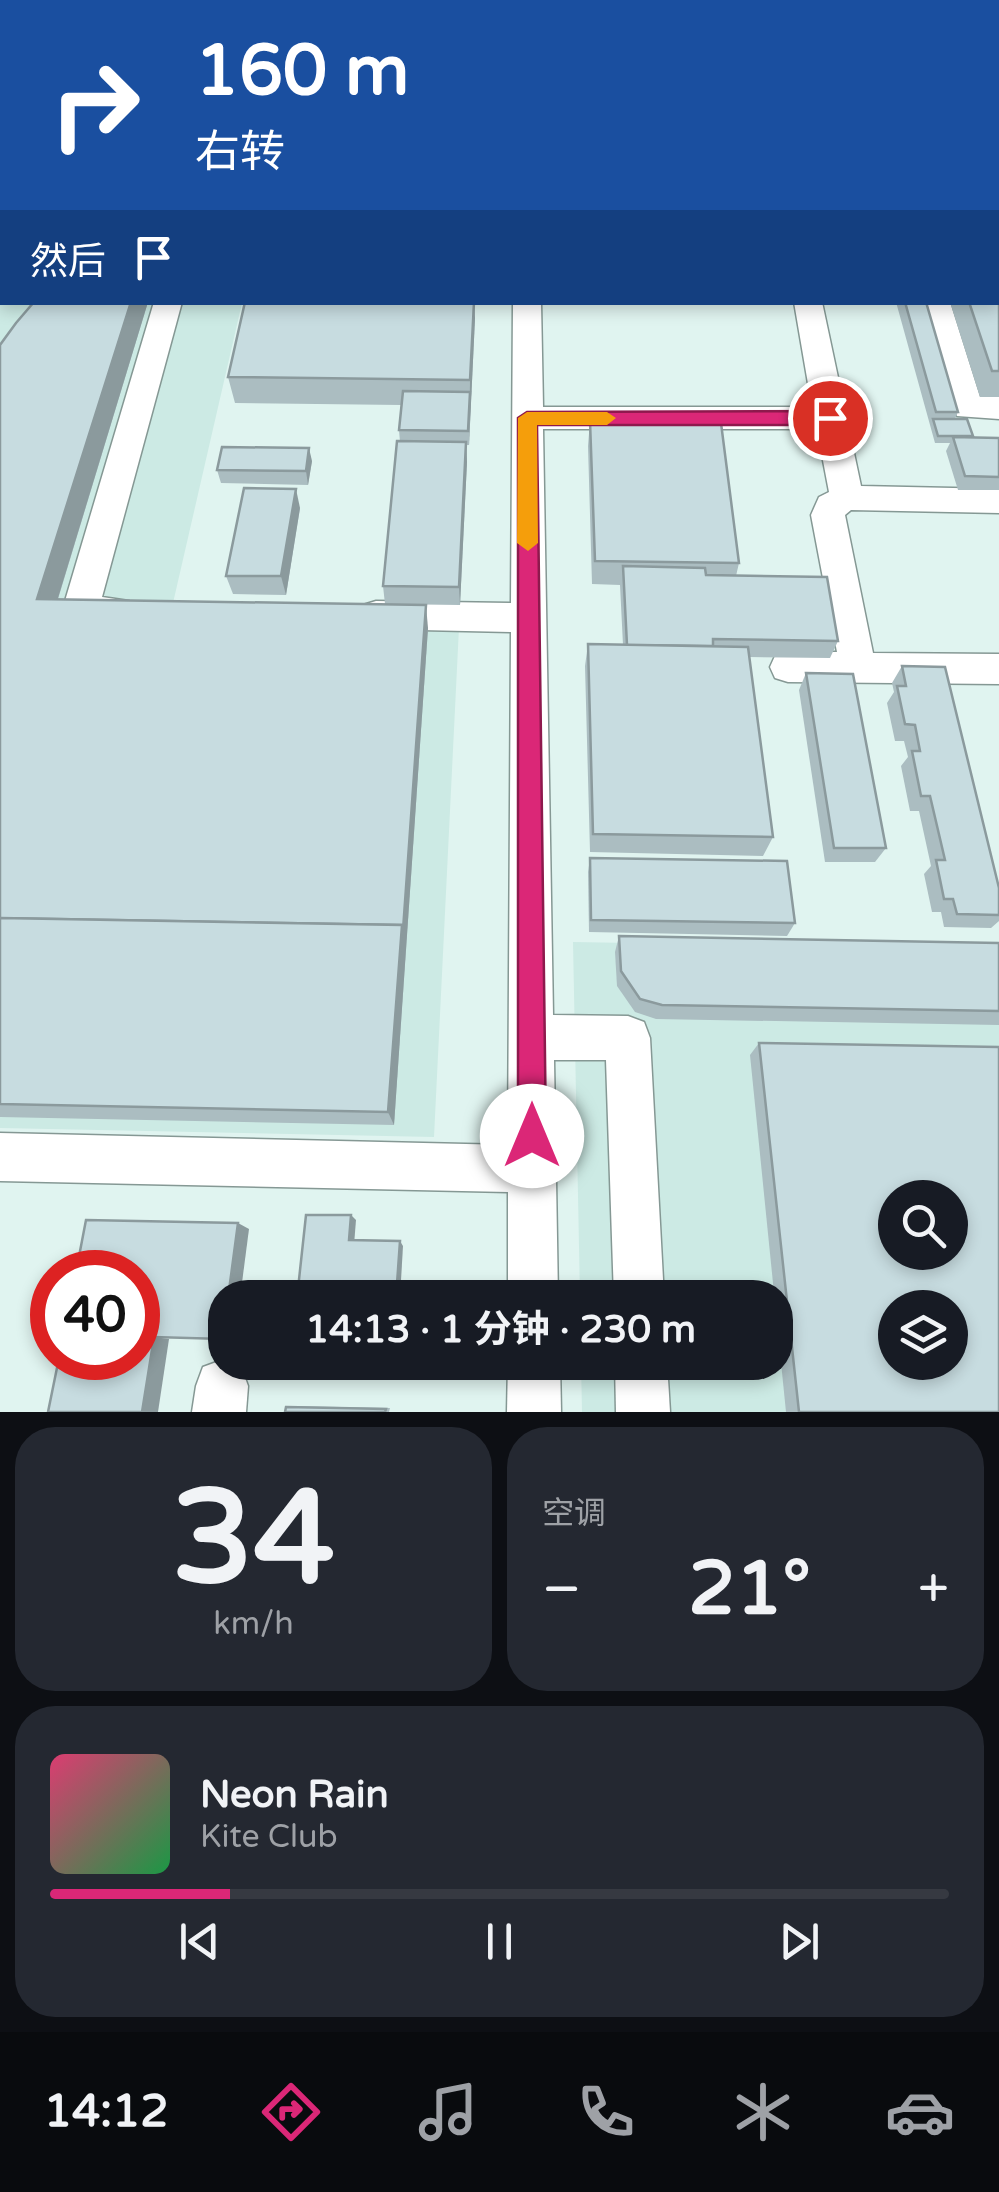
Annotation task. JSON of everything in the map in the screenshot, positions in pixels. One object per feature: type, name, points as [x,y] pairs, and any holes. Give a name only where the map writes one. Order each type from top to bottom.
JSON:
[{"type":"street","points":[[158,612],[80,611],[167,305]]},
{"type":"street","points":[[527,305],[533,1280]]},
{"type":"street","points":[[809,305],[848,498]]},
{"type":"street","points":[[937,305],[968,408],[999,408]]},
{"type":"street","points":[[527,418],[830,418]]},
{"type":"street","points":[[858,668],[828,515],[831,506],[848,498],[999,501]]},
{"type":"street","points":[[353,615],[528,618]]},
{"type":"street","points":[[788,668],[999,669]]},
{"type":"street","points":[[531,1037],[628,1038],[638,1280]]},
{"type":"street","points":[[0,1158],[532,1168]]},
{"type":"street","points":[[534,1380],[534,1412]]},
{"type":"street","points":[[643,1380],[644,1412]]},
{"type":"shaded area","points":[[0,305],[242,305],[173,603],[460,607],[434,1137],[0,1128]]},
{"type":"shaded area","points":[[573,942],[999,949],[999,1412],[582,1412],[581,1380],[793,1380],[793,1280],[580,1280]]},
{"type":"building","points":[[31,305],[130,305],[37,599],[426,605],[403,930],[402,925],[0,918],[0,345]]},
{"type":"building","points":[[244,305],[474,305],[470,380],[228,377]]},
{"type":"building","points":[[906,305],[927,305],[958,412],[936,412]]},
{"type":"building","points":[[970,305],[999,305],[999,371],[992,371]]},
{"type":"building","points":[[403,391],[470,392],[468,431],[399,430]]},
{"type":"building","points":[[933,419],[967,419],[973,436],[938,436]]},
{"type":"building","points":[[590,421],[721,423],[739,563],[595,561]]},
{"type":"building","points":[[953,437],[999,438],[999,477],[965,476]]},
{"type":"building","points":[[397,441],[466,442],[459,587],[383,586]]},
{"type":"building","points":[[222,447],[309,448],[306,471],[217,470]]},
{"type":"building","points":[[244,488],[296,489],[281,576],[226,576]]},
{"type":"building","points":[[623,566],[705,568],[706,575],[827,577],[838,641],[713,639],[713,646],[627,645]]},
{"type":"building","points":[[588,644],[748,647],[773,837],[593,834]]},
{"type":"building","points":[[902,666],[945,667],[999,888],[999,915],[957,914],[953,899],[944,899],[936,860],[945,860],[930,796],[921,796],[912,751],[920,751],[915,725],[905,724],[897,686],[906,686]]},
{"type":"building","points":[[806,673],[853,674],[886,848],[834,848]]},
{"type":"building","points":[[590,858],[787,861],[795,923],[591,920]]},
{"type":"building","points":[[0,918],[402,925],[388,1112],[0,1104]]},
{"type":"building","points":[[619,936],[999,943],[999,1011],[662,1005],[640,999],[621,971]]},
{"type":"building","points":[[759,1043],[999,1047],[999,1412],[799,1412],[793,1357],[793,1280],[785,1280]]},
{"type":"building","points":[[306,1215],[351,1215],[349,1240],[400,1241],[397,1280],[299,1280]]},
{"type":"building","points":[[86,1220],[238,1223],[230,1280],[208,1280],[208,1339],[160,1337],[160,1250],[80,1250]]},
{"type":"building","points":[[55,1380],[147,1380],[142,1412],[48,1412]]},
{"type":"building","points":[[286,1407],[386,1409],[285,1412]]},
{"type":"slow traffic","points":[[528,543],[527,418],[607,418]]},
{"type":"route","points":[[532,1136],[527,418],[830,418]]}]
